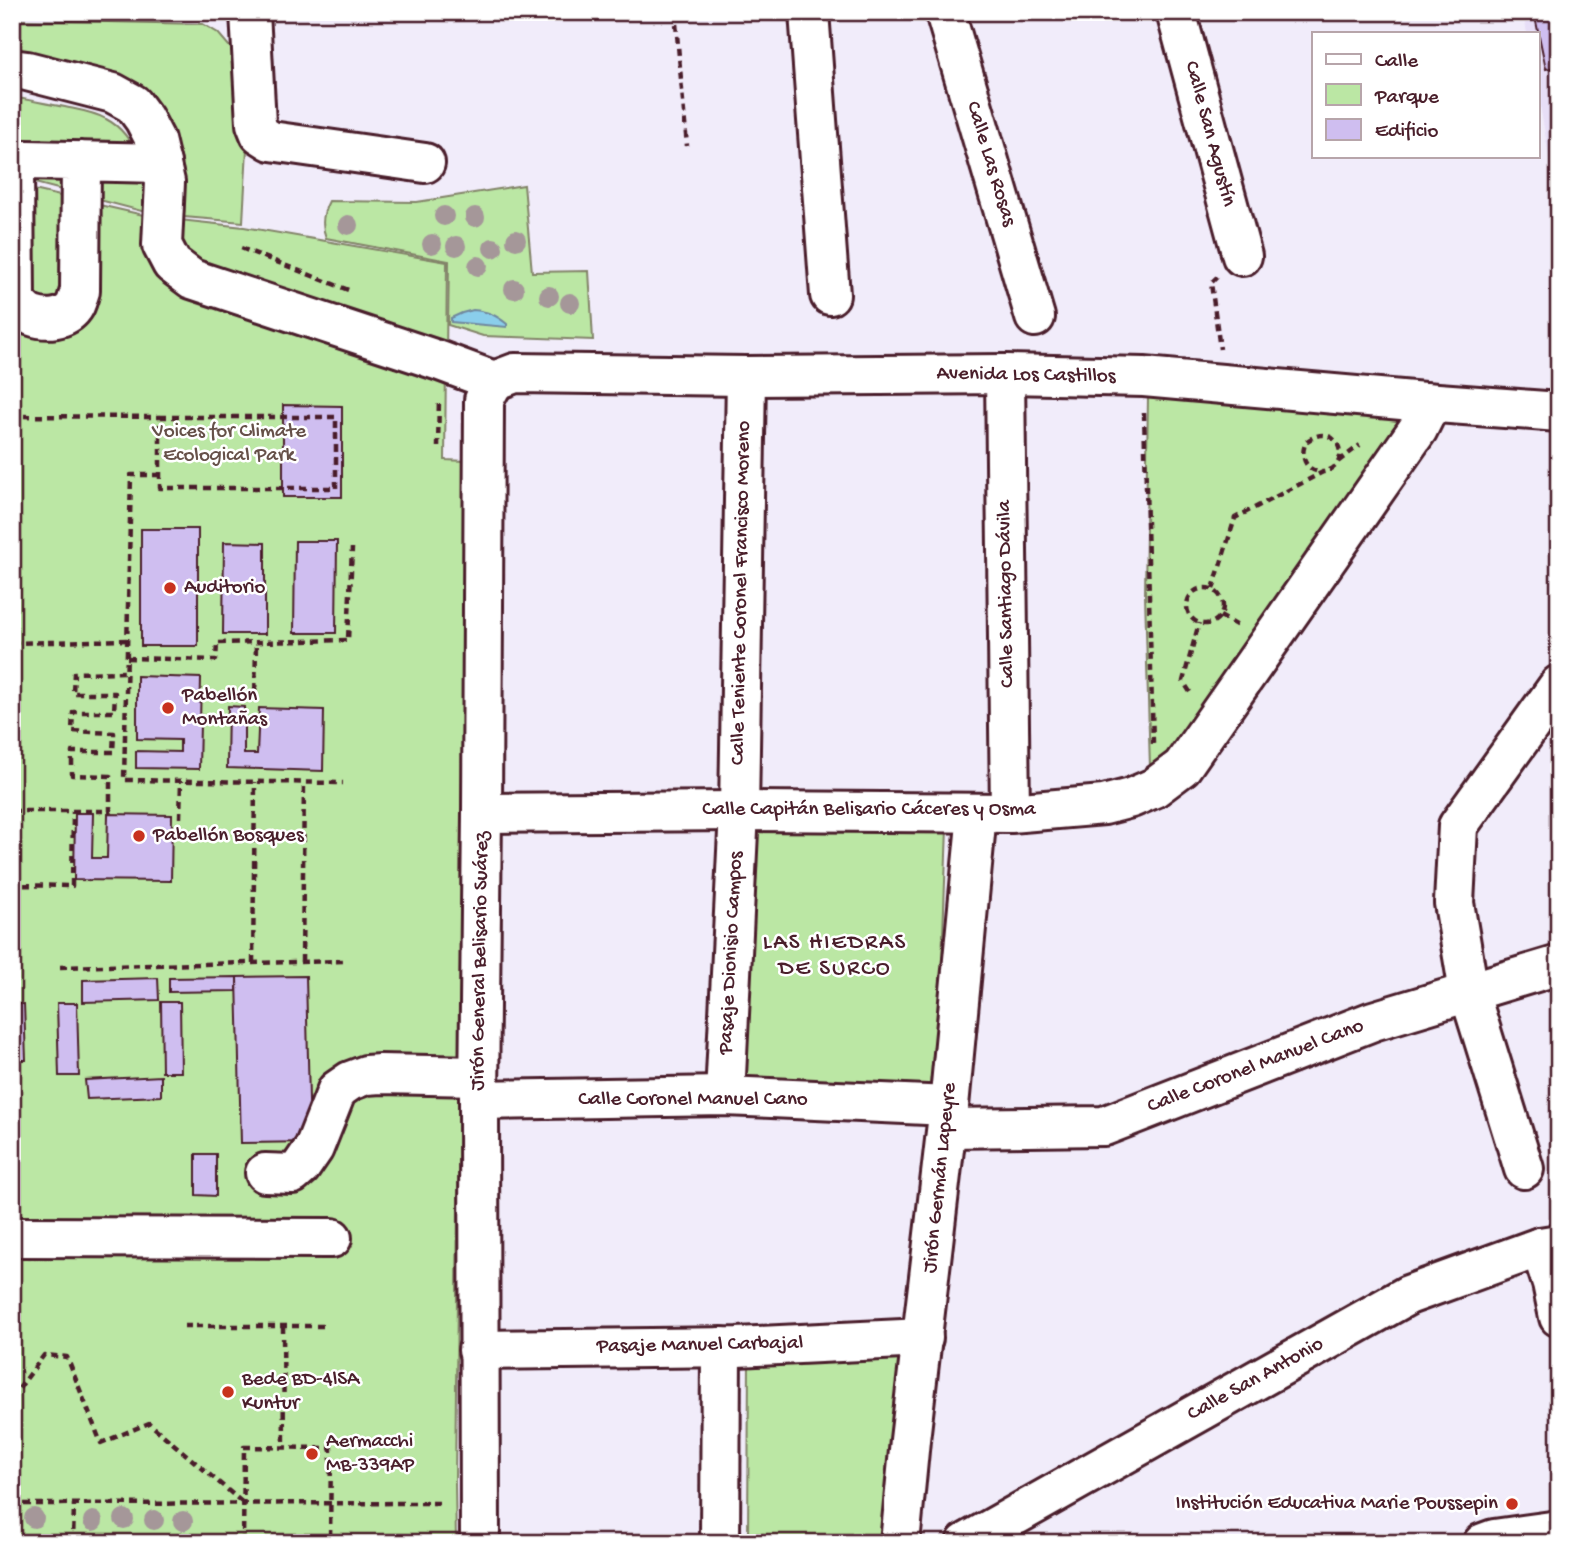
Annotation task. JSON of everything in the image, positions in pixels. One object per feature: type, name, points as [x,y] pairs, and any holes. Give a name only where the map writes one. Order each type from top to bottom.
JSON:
[{"type":"street","points":[[250,12],[256,124],[260,134],[271,141],[425,163]]},
{"type":"street","points":[[809,12],[830,295]]},
{"type":"street","name":"Calle Las Rosas","points":[[945,12],[1035,317]]},
{"type":"street","name":"Calle San Agustín","points":[[1176,12],[1242,256]]},
{"type":"street","points":[[12,69],[113,93],[133,104],[155,140],[165,182],[162,245],[172,264],[192,279],[494,381]]},
{"type":"street","points":[[80,161],[161,163]]},
{"type":"street","name":"Avenida Los Castillos","points":[[494,381],[515,373],[746,376],[1004,374],[1144,377],[1559,412]]},
{"type":"street","name":"Calle Santiago Dávila","points":[[993,813],[1004,374]]},
{"type":"street","name":"Calle Teniente Coronel Francisco Moreno","points":[[739,811],[746,376]]},
{"type":"street","name":"Jirón General Belisario Suárez","points":[[480,1543],[478,1350],[484,400],[494,381]]},
{"type":"street","name":"Calle Capitán Belisario Cáceres y Osma","points":[[482,813],[993,813],[1104,805],[1154,788],[1182,767],[1419,429],[1424,417],[1424,402]]},
{"type":"street","points":[[1524,1168],[1469,992],[1454,903],[1458,826],[1559,685]]},
{"type":"street","name":"Pasaje Dionisio Campos","points":[[725,1096],[739,811]]},
{"type":"street","name":"Jirón Germán Lapeyre","points":[[900,1543],[948,1117],[993,813]]},
{"type":"street","name":"Calle Coronel Manuel Cano","points":[[265,1173],[293,1174],[314,1148],[337,1090],[366,1075],[380,1074],[479,1088],[725,1096],[948,1117],[1104,1126],[1373,1021],[1559,965]]},
{"type":"street","points":[[12,1237],[332,1238]]},
{"type":"street","points":[[1549,1245],[1552,1283],[1559,1317]]},
{"type":"street","name":"Calle San Antonio","points":[[966,1543],[1408,1295],[1549,1245]]},
{"type":"street","name":"Pasaje Manuel Carbajal","points":[[478,1350],[721,1347],[923,1338]]},
{"type":"street","points":[[720,1543],[721,1347]]},
{"type":"street","points":[[1483,1543],[1559,1530]]},
{"type":"path","points":[[675,12],[687,146]]},
{"type":"path","points":[[1225,384],[1211,284],[1242,256]]},
{"type":"path","points":[[1144,377],[1154,788]]},
{"type":"path","points":[[12,416],[336,417],[336,488],[160,488],[160,417]]},
{"type":"path","points":[[1213,589],[1235,518],[1335,467],[1340,456],[1338,444],[1334,439],[1322,434],[1306,442],[1302,453],[1311,469],[1323,472]]},
{"type":"path","points":[[160,474],[131,475],[124,780],[343,783]]},
{"type":"path","points":[[127,658],[216,660],[217,643],[348,640],[352,548]]},
{"type":"path","points":[[1207,587],[1218,592],[1223,604],[1220,616],[1210,623],[1199,623],[1189,615],[1186,604],[1191,594],[1207,587]]},
{"type":"path","points":[[1195,700],[1183,681],[1199,623]]},
{"type":"path","points":[[12,643],[128,640]]},
{"type":"path","points":[[255,702],[256,642]]},
{"type":"path","points":[[12,811],[110,811],[110,776],[72,775],[72,752],[113,752],[114,733],[72,731],[73,712],[114,712],[115,693],[73,693],[74,673],[126,672]]},
{"type":"path","points":[[180,781],[180,818]]},
{"type":"path","points":[[253,963],[255,782]]},
{"type":"path","points":[[302,962],[304,783]]},
{"type":"path","points":[[12,885],[72,886],[73,811]]},
{"type":"path","points":[[60,967],[347,961]]},
{"type":"path","points":[[184,1326],[324,1326]]},
{"type":"path","points":[[283,1326],[284,1447]]},
{"type":"path","points":[[12,1398],[44,1355],[67,1357],[101,1443],[149,1423],[243,1504]]},
{"type":"path","points":[[243,1543],[244,1447],[331,1448],[330,1543]]},
{"type":"path","points":[[12,1504],[480,1502]]},
{"type":"path","points":[[73,1543],[74,1504]]},
{"type":"shaded area","points":[[1523,12],[1559,12],[1559,213],[1540,105],[1540,32],[1527,32]]},
{"type":"green space","points":[[12,20],[203,24],[218,33],[241,60],[250,93],[243,222],[184,217],[185,190],[181,156],[165,121],[12,56]]},
{"type":"green space","points":[[12,97],[91,113],[117,127],[126,136],[139,160],[149,213],[12,177]]},
{"type":"green space","name":"Voices for Climate Ecological Park","points":[[12,185],[152,217],[244,227],[447,262],[445,460],[466,461],[456,1543],[12,1543]]},
{"type":"green space","points":[[524,185],[532,272],[589,271],[593,340],[483,336],[448,325],[449,261],[326,238],[324,233],[323,220],[329,201],[417,202]]},
{"type":"green space","points":[[1148,396],[1397,416],[1401,428],[1183,746],[1150,768],[1145,595]]},
{"type":"green space","points":[[744,820],[947,828],[937,1096],[733,1088]]},
{"type":"green space","points":[[913,1346],[893,1543],[748,1543],[749,1358]]},
{"type":"water","points":[[473,310],[495,316],[507,324],[507,327],[451,322],[451,318]]},
{"type":"building","points":[[1534,12],[1559,12],[1559,66],[1546,69]]},
{"type":"building","points":[[283,405],[342,406],[342,497],[283,497]]},
{"type":"building","name":"Auditorio","points":[[141,529],[198,529],[198,646],[141,646]]},
{"type":"building","points":[[295,541],[337,541],[336,633],[294,633]]},
{"type":"building","points":[[224,542],[265,543],[265,634],[223,634]]},
{"type":"building","name":"Pabellón Montañas","points":[[137,676],[201,678],[199,769],[136,768],[136,751],[180,752],[180,740],[137,739]]},
{"type":"building","points":[[228,706],[244,707],[244,754],[257,754],[259,708],[324,710],[323,771],[227,768]]},
{"type":"building","name":"Pabellón Bosques","points":[[75,813],[93,813],[92,858],[107,858],[108,814],[172,815],[171,881],[74,880]]},
{"type":"building","points":[[306,976],[310,1142],[241,1143],[237,977]]},
{"type":"building","points":[[237,977],[237,991],[169,992],[169,978]]},
{"type":"building","points":[[158,978],[159,1000],[83,1002],[83,980]]},
{"type":"building","points":[[161,1002],[180,1002],[181,1072],[162,1072]]},
{"type":"building","points":[[57,1003],[77,1003],[79,1076],[59,1076]]},
{"type":"building","points":[[12,1004],[24,1004],[26,1060],[12,1060]]},
{"type":"building","points":[[161,1076],[161,1096],[87,1099],[85,1080]]},
{"type":"building","points":[[196,1154],[216,1154],[216,1196],[196,1195]]},
{"type":"place","name":"Auditorio","points":[[170,588]]},
{"type":"place","name":"Pabellón Montañas","points":[[168,708]]},
{"type":"place","name":"Pabellón Bosques","points":[[139,836]]},
{"type":"place","name":"Bede BD-4lSA Kuntur","points":[[228,1392]]},
{"type":"place","name":"Aermacchi MB-339AP","points":[[312,1454]]},
{"type":"place","name":"Institución Educativa Marie Poussepin","points":[[1512,1504]]},
{"type":"district","name":"LAS HIEDRAS DE SURCO","points":[[835,956]]}]
